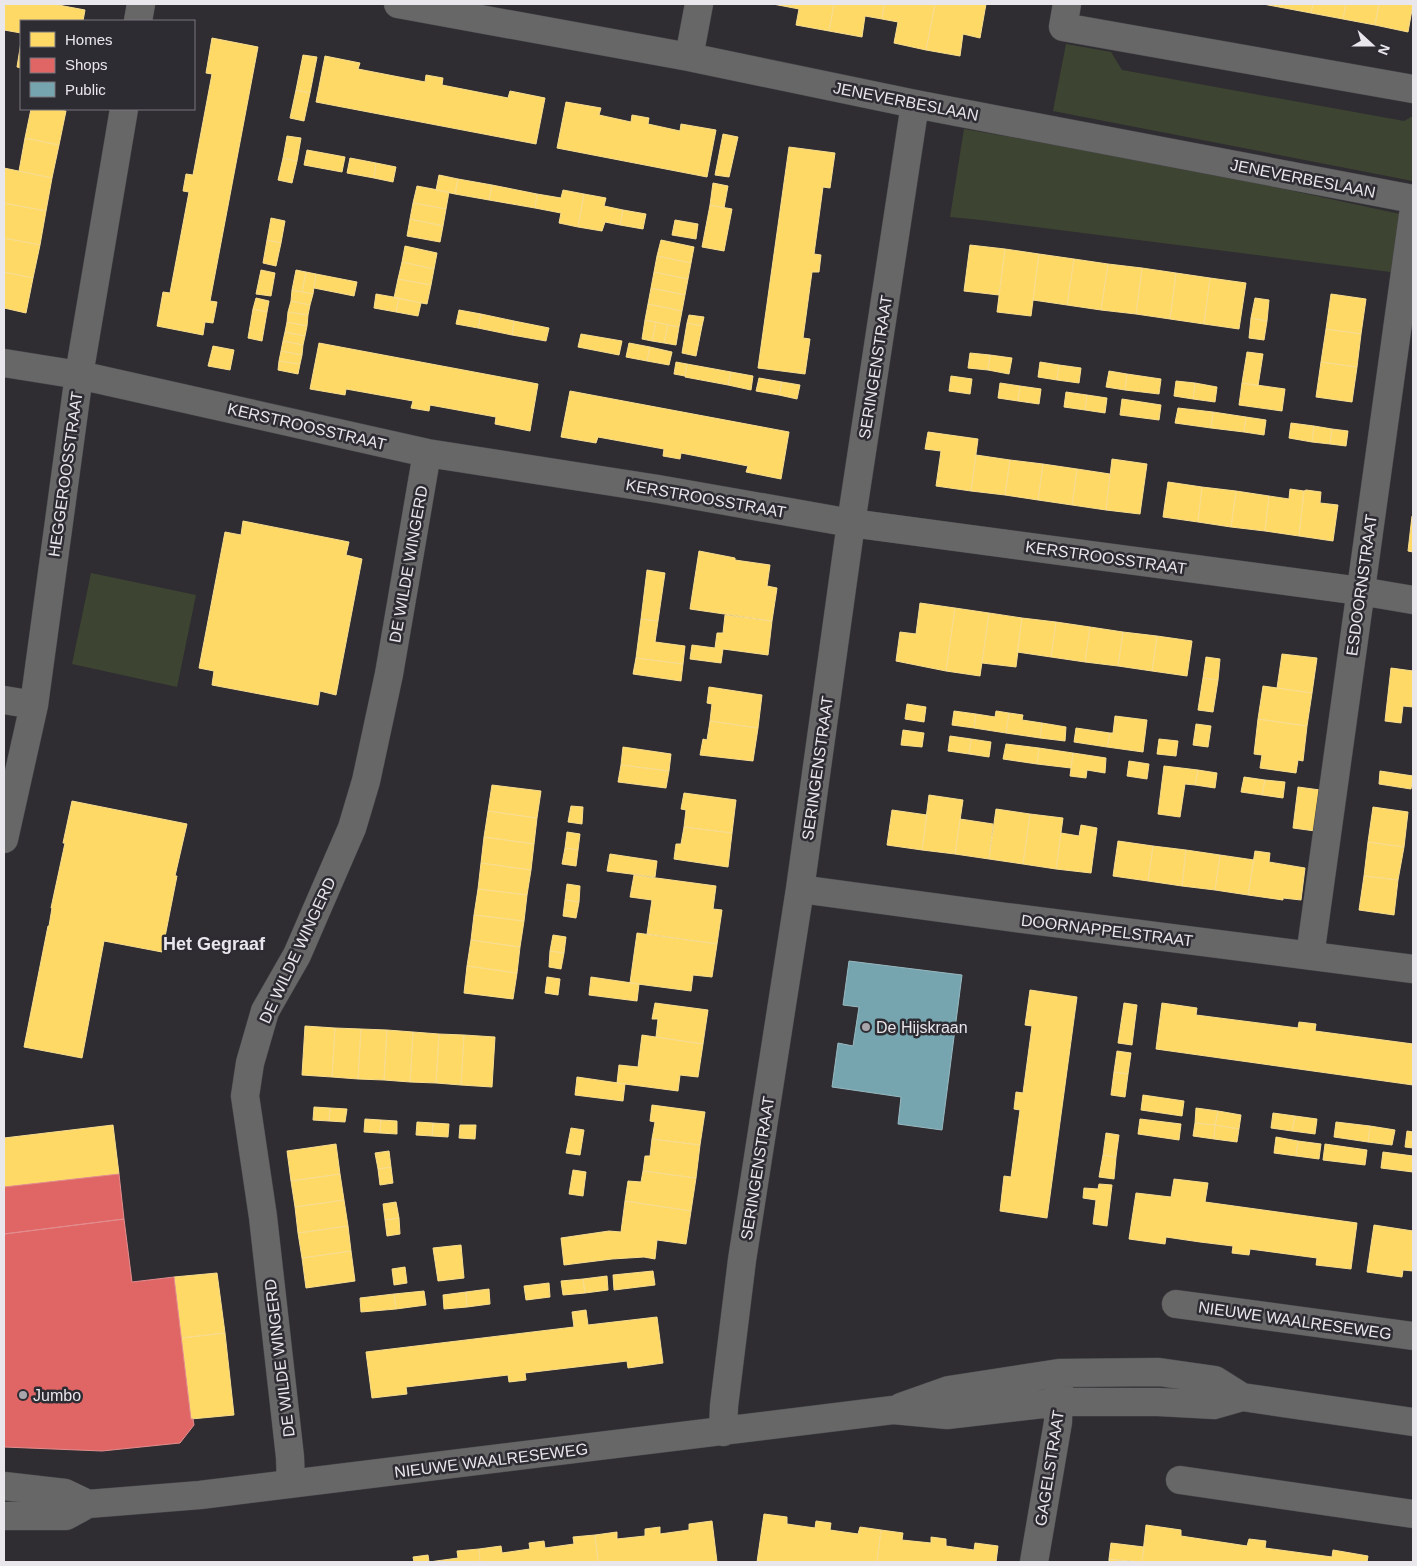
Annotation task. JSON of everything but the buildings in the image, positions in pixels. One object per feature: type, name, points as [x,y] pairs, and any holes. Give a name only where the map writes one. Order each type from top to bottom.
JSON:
[{"type":"street","points":[[138,20],[141,4]]},
{"type":"street","name":"JENEVERBESLAAN","points":[[398,4],[688,57],[916,104],[1413,200]]},
{"type":"street","points":[[688,57],[698,4]]},
{"type":"street","points":[[1065,15],[1413,89]]},
{"type":"street","name":"SERINGENSTRAAT","points":[[723,1432],[724,1406],[742,1260],[800,889],[851,524],[916,104]]},
{"type":"street","name":"HEGGEROOSSTRAAT","points":[[4,839],[34,705],[79,375],[124,110]]},
{"type":"street","name":"ESDOORNSTRAAT","points":[[1310,956],[1413,215]]},
{"type":"street","name":"KERSTROOSSTRAAT","points":[[4,363],[79,375],[427,453],[658,489],[851,524],[1360,591],[1413,600]]},
{"type":"street","name":"DE WILDE WINGERD","points":[[291,1484],[290,1457],[263,1217],[244,1096],[250,1063],[265,1011],[297,955],[352,828],[366,781],[389,674],[427,453]]},
{"type":"street","points":[[4,700],[34,705]]},
{"type":"street","name":"DOORNAPPELSTRAAT","points":[[800,889],[1007,918],[1413,969]]},
{"type":"street","name":"NIEUWE WAALRESEWEG","points":[[1176,1304],[1413,1336]]},
{"type":"street","name":"NIEUWE WAALRESEWEG","points":[[893,1410],[949,1390],[1059,1373],[1159,1372],[1215,1380],[1242,1397],[1413,1422]]},
{"type":"street","name":"GAGELSTRAAT","points":[[1034,1562],[1058,1422],[1060,1402],[1059,1373]]},
{"type":"street","name":"NIEUWE WAALRESEWEG","points":[[4,1516],[66,1516],[88,1504],[200,1495],[893,1410],[947,1414],[1060,1402],[1158,1402],[1214,1405],[1242,1397]]},
{"type":"street","points":[[1180,1480],[1413,1514]]},
{"type":"street","points":[[4,1486],[65,1492],[88,1504]]},
{"type":"green space","points":[[1066,44],[1111,52],[1122,70],[1404,121],[1413,116],[1413,181],[1053,111]]},
{"type":"green space","points":[[964,129],[1153,161],[1400,214],[1391,272],[950,217]]},
{"type":"green space","points":[[91,573],[196,595],[177,687],[72,664]]},
{"type":"place","name":"De Hijskraan","points":[[866,1027]]},
{"type":"place","name":"Jumbo","points":[[23,1395]]},
{"type":"district","name":"Het Gegraaf","points":[[214,944]]}]
